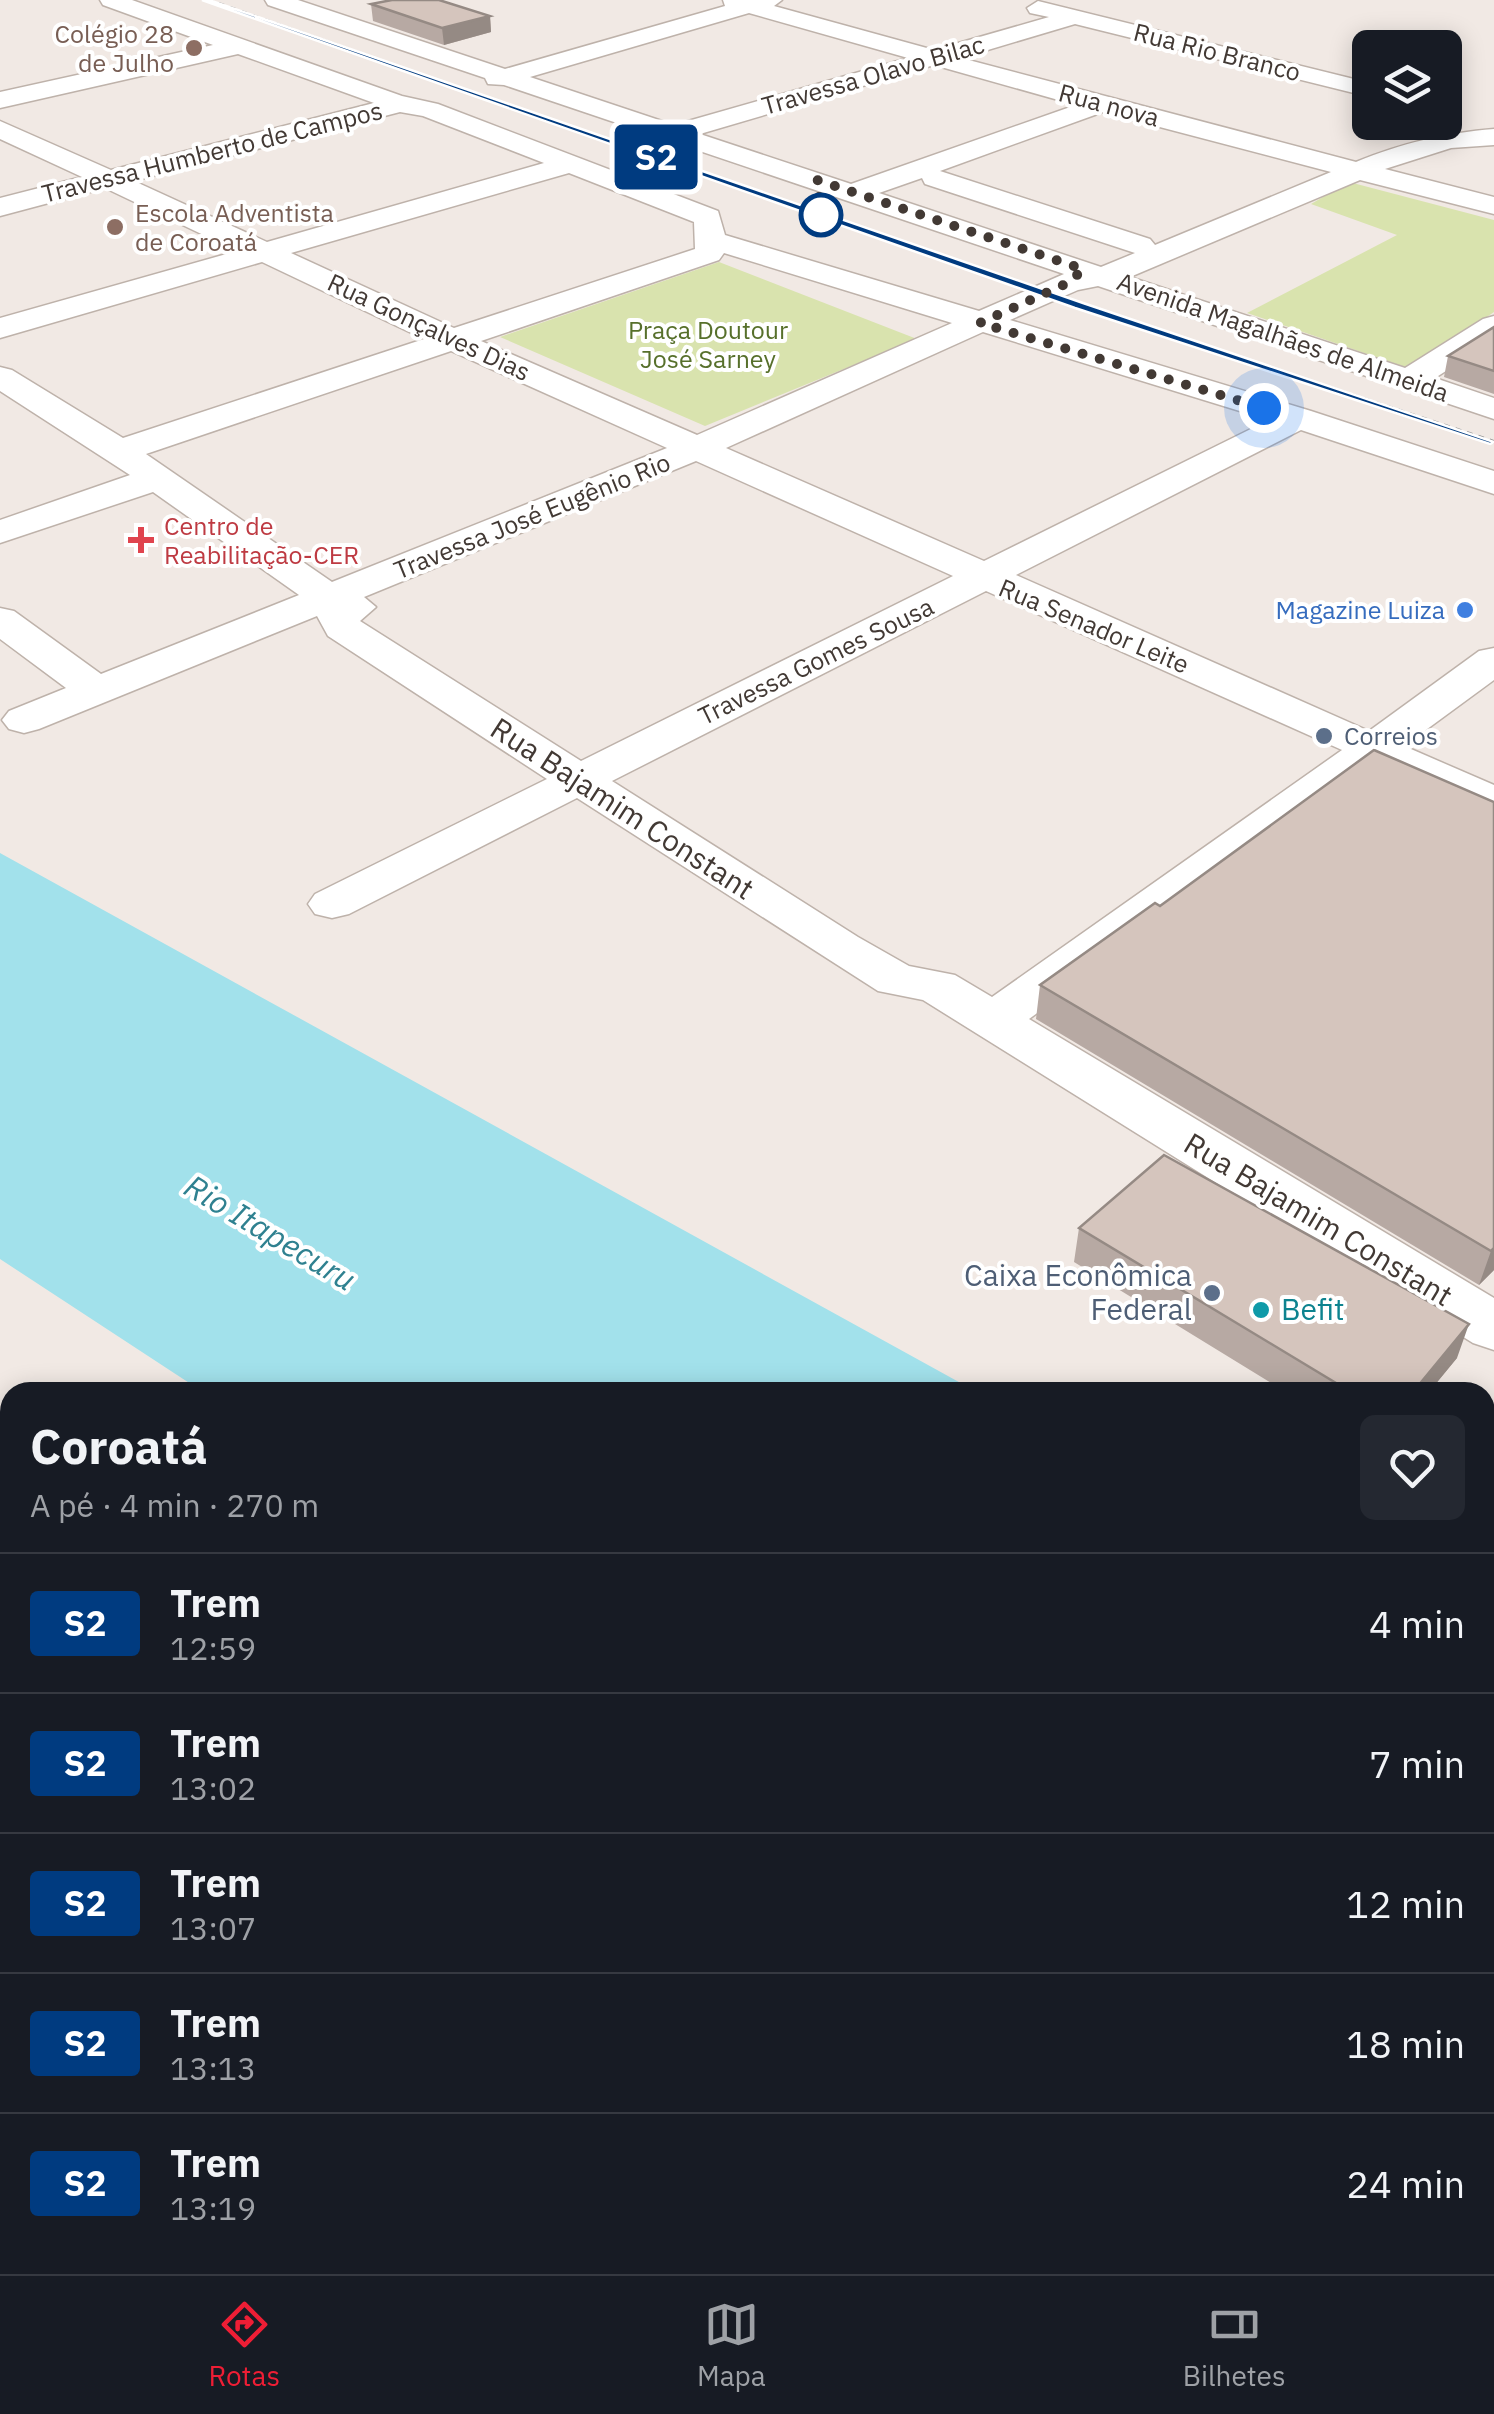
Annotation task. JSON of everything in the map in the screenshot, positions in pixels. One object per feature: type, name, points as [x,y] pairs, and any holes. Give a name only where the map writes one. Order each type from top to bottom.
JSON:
[{"type":"street","points":[[111,0],[415,104],[708,217],[710,247]]},
{"type":"street","points":[[136,0],[246,45]]},
{"type":"street","name":"Avenida Magalhães de Almeida","points":[[276,0],[866,196],[1086,276],[1411,378],[1494,409]]},
{"type":"street","name":"Rua Rio Branco","points":[[1006,0],[1352,86]]},
{"type":"street","name":"Travessa Humberto de Campos","points":[[0,207],[415,104],[503,78],[621,52],[748,2]]},
{"type":"street","name":"Rua nova","points":[[748,2],[1113,107],[1494,206]]},
{"type":"street","points":[[333,20],[386,8]]},
{"type":"street","points":[[605,15],[621,52]]},
{"type":"street","name":"Travessa Olavo Bilac","points":[[660,130],[1074,17]]},
{"type":"street","points":[[0,100],[246,45]]},
{"type":"street","points":[[636,93],[660,130]]},
{"type":"street","points":[[866,196],[935,178],[1113,107]]},
{"type":"street","points":[[866,196],[1113,107]]},
{"type":"street","points":[[1466,114],[1494,121]]},
{"type":"street","name":"Rua Gonçalves Dias","points":[[0,129],[695,449]]},
{"type":"street","points":[[1086,276],[1140,245],[1346,168],[1426,144],[1494,135]]},
{"type":"street","points":[[0,328],[574,163]]},
{"type":"street","points":[[1086,276],[1346,168]]},
{"type":"street","points":[[935,178],[1140,245]]},
{"type":"street","points":[[119,451],[452,340],[710,247],[963,331],[1299,418],[1494,483]]},
{"type":"street","name":"Travessa José Eugênio Rio","points":[[24,720],[695,449],[1086,276]]},
{"type":"street","points":[[1411,378],[1494,326]]},
{"type":"street","name":"Rua Bajamim Constant","points":[[0,376],[119,451],[330,599],[342,627],[594,772],[896,980],[937,986],[1490,1318]]},
{"type":"street","name":"Travessa Gomes Sousa","points":[[332,904],[1299,418]]},
{"type":"street","name":"Rua Senador Leite","points":[[695,449],[1494,802]]},
{"type":"street","points":[[0,532],[158,478]]},
{"type":"street","points":[[0,620],[96,690]]},
{"type":"street","points":[[992,1021],[1102,947],[1494,660]]},
{"type":"green space","points":[[1349,182],[1494,220],[1494,312],[1411,369],[1247,313],[1397,235],[1311,204]]},
{"type":"green space","name":"Praça Doutour José Sarney","points":[[719,262],[917,339],[705,426],[500,337]]},
{"type":"water","name":"Rio Itapecuru","points":[[0,853],[959,1382],[188,1382],[0,1259]]},
{"type":"building","points":[[439,0],[490,16],[442,28],[371,4]]},
{"type":"building","points":[[1494,327],[1494,371],[1448,356]]},
{"type":"building","points":[[1374,750],[1494,802],[1491,1251],[1040,985],[1155,903],[1160,906]]},
{"type":"building","name":"Befit","points":[[1164,1155],[1469,1324],[1421,1382],[1334,1382],[1079,1228]]},
{"type":"railway","points":[[207,0],[1044,294],[1494,442]]},
{"type":"train","name":"S2","points":[[206,0],[1079,306],[1494,442]]},
{"type":"place","name":"Colégio 28 de Julho","points":[[194,48]]},
{"type":"place","name":"Escola Adventista de Coroatá","points":[[115,227]]},
{"type":"place","name":"Centro de Reabilitação-CER","points":[[141,540]]},
{"type":"place","name":"Magazine Luiza","points":[[1465,610]]},
{"type":"place","name":"Correios","points":[[1324,736]]},
{"type":"place","name":"Caixa Econômica Federal","points":[[1212,1293]]},
{"type":"place","name":"Befit","points":[[1261,1310]]},
{"type":"route","points":[[821,215],[817,180],[1083,269],[1070,282],[980,323],[1264,408]]}]
